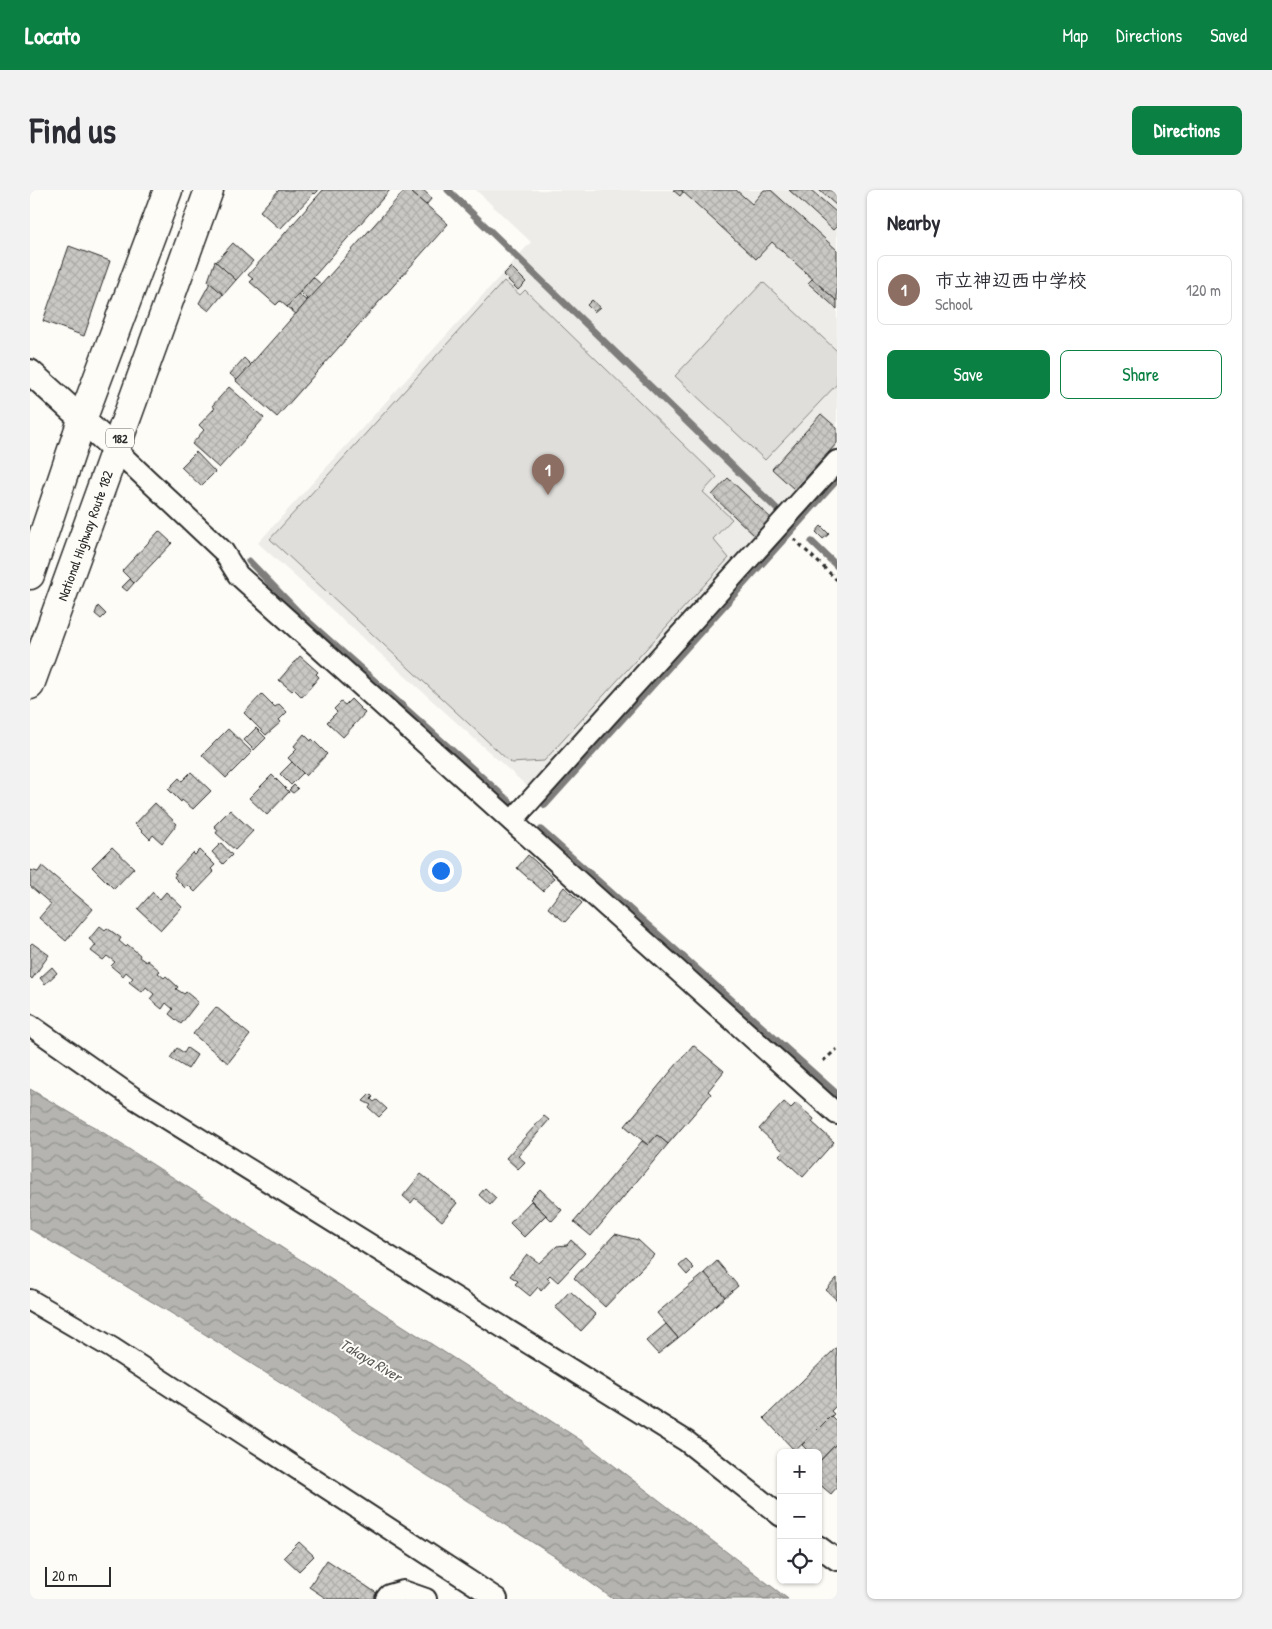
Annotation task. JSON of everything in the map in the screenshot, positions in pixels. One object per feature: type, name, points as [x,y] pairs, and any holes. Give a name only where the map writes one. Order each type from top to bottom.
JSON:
[{"type":"highway","points":[[30,574],[82,420],[168,190]]},
{"type":"highway","name":"National Highway Route 182","points":[[30,685],[209,190]]},
{"type":"street","points":[[30,372],[223,551],[238,575],[837,1114]]},
{"type":"street","points":[[512,821],[837,461]]},
{"type":"street","points":[[30,1025],[134,1098],[686,1441],[777,1513]]},
{"type":"street","points":[[30,1300],[112,1348],[497,1599]]},
{"type":"street","points":[[822,1549],[837,1560]]},
{"type":"street","points":[[386,1599],[389,1595],[403,1591],[426,1599]]},
{"type":"path","points":[[794,539],[837,580]]},
{"type":"path","points":[[823,1061],[837,1049]]},
{"type":"shaded area","points":[[476,190],[837,190],[837,447],[529,788],[258,543],[531,242]]},
{"type":"shaded area","points":[[504,281],[520,295],[525,290],[717,477],[703,492],[732,519],[713,539],[729,558],[544,761],[511,763],[270,539]]},
{"type":"shaded area","points":[[763,282],[837,351],[837,384],[765,460],[675,376]]},
{"type":"water","name":"Takaya River","points":[[30,1089],[96,1128],[582,1441],[788,1599],[613,1599],[554,1556],[181,1319],[30,1229]]},
{"type":"building","points":[[279,190],[319,190],[280,229],[260,211]]},
{"type":"building","points":[[323,190],[390,190],[287,307],[280,301],[276,305],[250,282],[253,279],[248,275]]},
{"type":"building","points":[[405,190],[409,190],[448,224],[277,417],[236,381]]},
{"type":"building","points":[[415,190],[423,190],[432,198],[426,205],[412,193]]},
{"type":"building","points":[[673,190],[681,190],[683,192],[680,196]]},
{"type":"building","points":[[681,190],[736,190],[752,204],[764,190],[771,190],[837,250],[837,301],[772,242],[756,259]]},
{"type":"building","points":[[789,190],[811,190],[837,213],[837,226],[833,230]]},
{"type":"building","points":[[819,190],[837,190],[837,206]]},
{"type":"building","points":[[233,243],[253,261],[236,280],[216,262]]},
{"type":"building","points":[[69,246],[110,261],[84,336],[43,321]]},
{"type":"building","points":[[215,261],[236,280],[223,295],[208,281]]},
{"type":"building","points":[[511,267],[526,282],[518,290],[503,275]]},
{"type":"building","points":[[313,277],[322,285],[308,300],[300,292]]},
{"type":"building","points":[[812,279],[837,301],[837,309],[808,283]]},
{"type":"building","points":[[210,283],[223,294],[209,311],[199,303]]},
{"type":"building","points":[[298,294],[307,301],[296,314],[287,307]]},
{"type":"building","points":[[592,300],[600,307],[594,312],[587,305]]},
{"type":"building","points":[[244,358],[251,365],[237,380],[230,374]]},
{"type":"building","points":[[229,387],[264,418],[219,468],[192,444],[204,430],[199,425],[215,408],[212,406]]},
{"type":"building","points":[[821,414],[837,428],[837,443],[795,490],[772,469]]},
{"type":"building","points":[[196,452],[215,472],[201,486],[181,467]]},
{"type":"building","points":[[728,478],[773,520],[756,537],[712,495]]},
{"type":"building","points":[[821,526],[829,534],[823,539],[816,532]]},
{"type":"building","points":[[159,531],[172,543],[134,583],[122,571]]},
{"type":"building","points":[[130,579],[134,583],[127,591],[122,587]]},
{"type":"building","points":[[98,606],[106,614],[101,619],[95,614]]},
{"type":"building","points":[[300,656],[318,672],[316,674],[319,677],[302,697],[294,689],[292,691],[279,680]]},
{"type":"building","points":[[262,694],[275,707],[279,704],[287,712],[279,720],[281,722],[266,735],[244,713]]},
{"type":"building","points":[[351,699],[365,713],[343,737],[327,722],[337,712],[334,709],[341,702],[345,705]]},
{"type":"building","points":[[256,728],[266,738],[254,750],[244,740]]},
{"type":"building","points":[[228,729],[252,752],[226,778],[202,755]]},
{"type":"building","points":[[304,734],[327,754],[306,776],[288,758],[297,749],[294,746]]},
{"type":"building","points":[[292,762],[303,773],[291,785],[280,774]]},
{"type":"building","points":[[191,772],[211,791],[193,809],[182,800],[181,802],[168,789],[179,778],[182,781]]},
{"type":"building","points":[[272,775],[289,792],[267,815],[249,798]]},
{"type":"building","points":[[294,785],[298,789],[293,793],[289,790]]},
{"type":"building","points":[[155,803],[177,824],[162,843],[153,835],[150,839],[135,824]]},
{"type":"building","points":[[230,810],[253,831],[235,850],[216,833],[218,830],[214,826]]},
{"type":"building","points":[[221,843],[232,855],[223,864],[212,852]]},
{"type":"building","points":[[112,847],[134,868],[114,889],[92,867]]},
{"type":"building","points":[[200,850],[215,865],[211,869],[214,872],[195,892],[188,885],[185,888],[174,877],[176,874],[174,873],[193,853],[195,855]]},
{"type":"building","points":[[528,855],[554,878],[543,891],[517,868]]},
{"type":"building","points":[[42,866],[93,909],[66,941],[39,918],[51,904],[30,886],[30,870],[38,872]]},
{"type":"building","points":[[564,887],[582,903],[565,922],[548,908]]},
{"type":"building","points":[[153,892],[160,899],[166,892],[182,907],[161,930],[138,909]]},
{"type":"building","points":[[100,926],[105,930],[107,928],[121,938],[119,941],[126,947],[128,945],[146,962],[147,960],[160,971],[158,973],[164,978],[166,976],[178,987],[176,989],[184,994],[186,992],[198,1002],[181,1024],[169,1014],[173,1009],[166,1003],[162,1009],[150,999],[154,994],[146,987],[142,992],[129,982],[133,978],[126,972],[123,976],[111,966],[115,962],[107,956],[103,960],[91,951],[96,945],[89,939]]},
{"type":"building","points":[[32,943],[49,955],[32,979],[30,977],[30,945]]},
{"type":"building","points":[[52,967],[57,973],[45,984],[40,978]]},
{"type":"building","points":[[216,1007],[250,1035],[228,1063],[193,1034]]},
{"type":"building","points":[[693,1045],[724,1071],[708,1091],[711,1094],[668,1144],[657,1135],[648,1145],[625,1126]]},
{"type":"building","points":[[177,1048],[184,1053],[187,1048],[197,1055],[188,1069],[170,1058]]},
{"type":"building","points":[[370,1094],[374,1102],[377,1100],[387,1109],[379,1117],[369,1108],[371,1105],[363,1101]]},
{"type":"building","points":[[784,1102],[791,1108],[796,1103],[814,1119],[812,1122],[834,1142],[803,1177],[779,1155],[783,1151],[759,1129]]},
{"type":"building","points":[[544,1116],[549,1120],[518,1156],[525,1162],[518,1169],[506,1158]]},
{"type":"building","points":[[657,1135],[668,1144],[591,1236],[574,1222],[642,1141],[648,1145]]},
{"type":"building","points":[[421,1174],[457,1203],[442,1221],[415,1198],[411,1203],[403,1196]]},
{"type":"building","points":[[485,1188],[496,1198],[490,1205],[479,1195]]},
{"type":"building","points":[[540,1189],[562,1210],[552,1221],[530,1199]]},
{"type":"building","points":[[531,1201],[546,1215],[524,1237],[510,1223]]},
{"type":"building","points":[[615,1234],[638,1240],[654,1255],[605,1307],[574,1278]]},
{"type":"building","points":[[571,1240],[585,1253],[558,1282],[550,1275],[547,1278],[550,1281],[541,1291],[538,1287],[530,1296],[515,1284],[518,1281],[510,1276],[527,1254],[539,1263],[557,1246],[567,1245]]},
{"type":"building","points":[[686,1260],[694,1268],[687,1275],[679,1266]]},
{"type":"building","points":[[717,1261],[738,1286],[725,1297],[704,1273]]},
{"type":"building","points":[[705,1273],[725,1297],[678,1338],[657,1313]]},
{"type":"building","points":[[837,1278],[837,1300],[826,1290]]},
{"type":"building","points":[[570,1291],[596,1315],[581,1331],[555,1307]]},
{"type":"building","points":[[666,1324],[678,1338],[658,1354],[646,1341]]},
{"type":"building","points":[[837,1347],[837,1405],[831,1411],[834,1414],[797,1449],[793,1449],[764,1418]]},
{"type":"building","points":[[831,1416],[837,1422],[837,1443],[822,1459],[822,1449],[806,1449],[802,1445]]},
{"type":"building","points":[[837,1443],[837,1487],[831,1494],[822,1486],[822,1459]]},
{"type":"building","points":[[299,1542],[314,1556],[299,1571],[284,1557]]},
{"type":"building","points":[[327,1560],[378,1594],[375,1599],[327,1599],[309,1587]]},
{"type":"waterway","points":[[448,190],[780,512]]},
{"type":"waterway","points":[[545,805],[837,480]]},
{"type":"waterway","points":[[812,542],[837,566]]},
{"type":"waterway","points":[[249,561],[301,615],[513,805]]},
{"type":"waterway","points":[[541,830],[837,1094]]},
{"type":"place","name":"市立神辺西中学校","points":[[548,495]]}]
